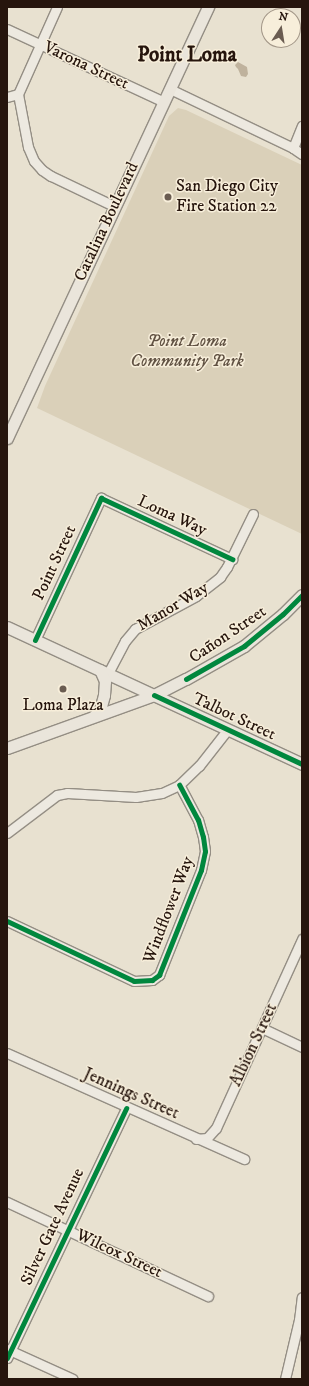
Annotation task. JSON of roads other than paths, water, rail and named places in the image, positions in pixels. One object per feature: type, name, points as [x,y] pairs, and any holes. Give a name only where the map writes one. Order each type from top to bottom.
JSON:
[{"type":"main road","name":"Catalina Boulevard","points":[[7,438],[208,7]]},
{"type":"main road","name":"Cañon Street","points":[[7,748],[154,695],[218,662],[244,646],[283,614],[302,595]]},
{"type":"main road","name":"Talbot Street","points":[[7,627],[36,640],[104,675],[154,695],[302,764]]},
{"type":"main road","points":[[93,716],[102,706],[104,675]]},
{"type":"street","points":[[57,7],[18,94],[28,147],[34,161],[42,170],[51,176],[114,206]]},
{"type":"street","name":"Varona Street","points":[[7,29],[164,102]]},
{"type":"street","points":[[170,89],[293,148],[302,154]]},
{"type":"street","points":[[7,97],[18,94]]},
{"type":"street","points":[[293,148],[302,126]]},
{"type":"street","name":"Loma Way","points":[[101,498],[232,559]]},
{"type":"street","name":"Point Street","points":[[36,640],[101,498]]},
{"type":"street","name":"Manor Way","points":[[104,675],[125,642],[136,629],[204,591],[220,577],[232,559],[253,514]]},
{"type":"street","points":[[7,833],[57,795],[67,793],[136,797],[162,793],[179,786],[199,766],[228,729]]},
{"type":"street","name":"Windflower Way","points":[[7,921],[134,981],[152,980],[159,975],[201,870],[205,851],[198,820],[179,786]]},
{"type":"street","name":"Albion Street","points":[[196,1139],[207,1138],[216,1128],[302,939]]},
{"type":"street","points":[[262,1028],[302,1047]]},
{"type":"street","name":"Jennings Street","points":[[7,1053],[126,1108],[244,1159]]},
{"type":"street","name":"Silver Gate Avenue","points":[[8,1353],[126,1108]]},
{"type":"street","name":"Wilcox Street","points":[[7,1202],[208,1296]]},
{"type":"street","points":[[285,1379],[300,1320],[302,1297]]},
{"type":"street","points":[[8,1353],[73,1379]]},
{"type":"place","name":"San Diego City Fire Station 22","points":[[168,197]]},
{"type":"place","name":"Loma Plaza","points":[[63,689]]},
{"type":"district","name":"Point Loma","points":[[187,55]]},
{"type":"park label","name":"Point Loma Community Park","points":[[187,352]]}]
